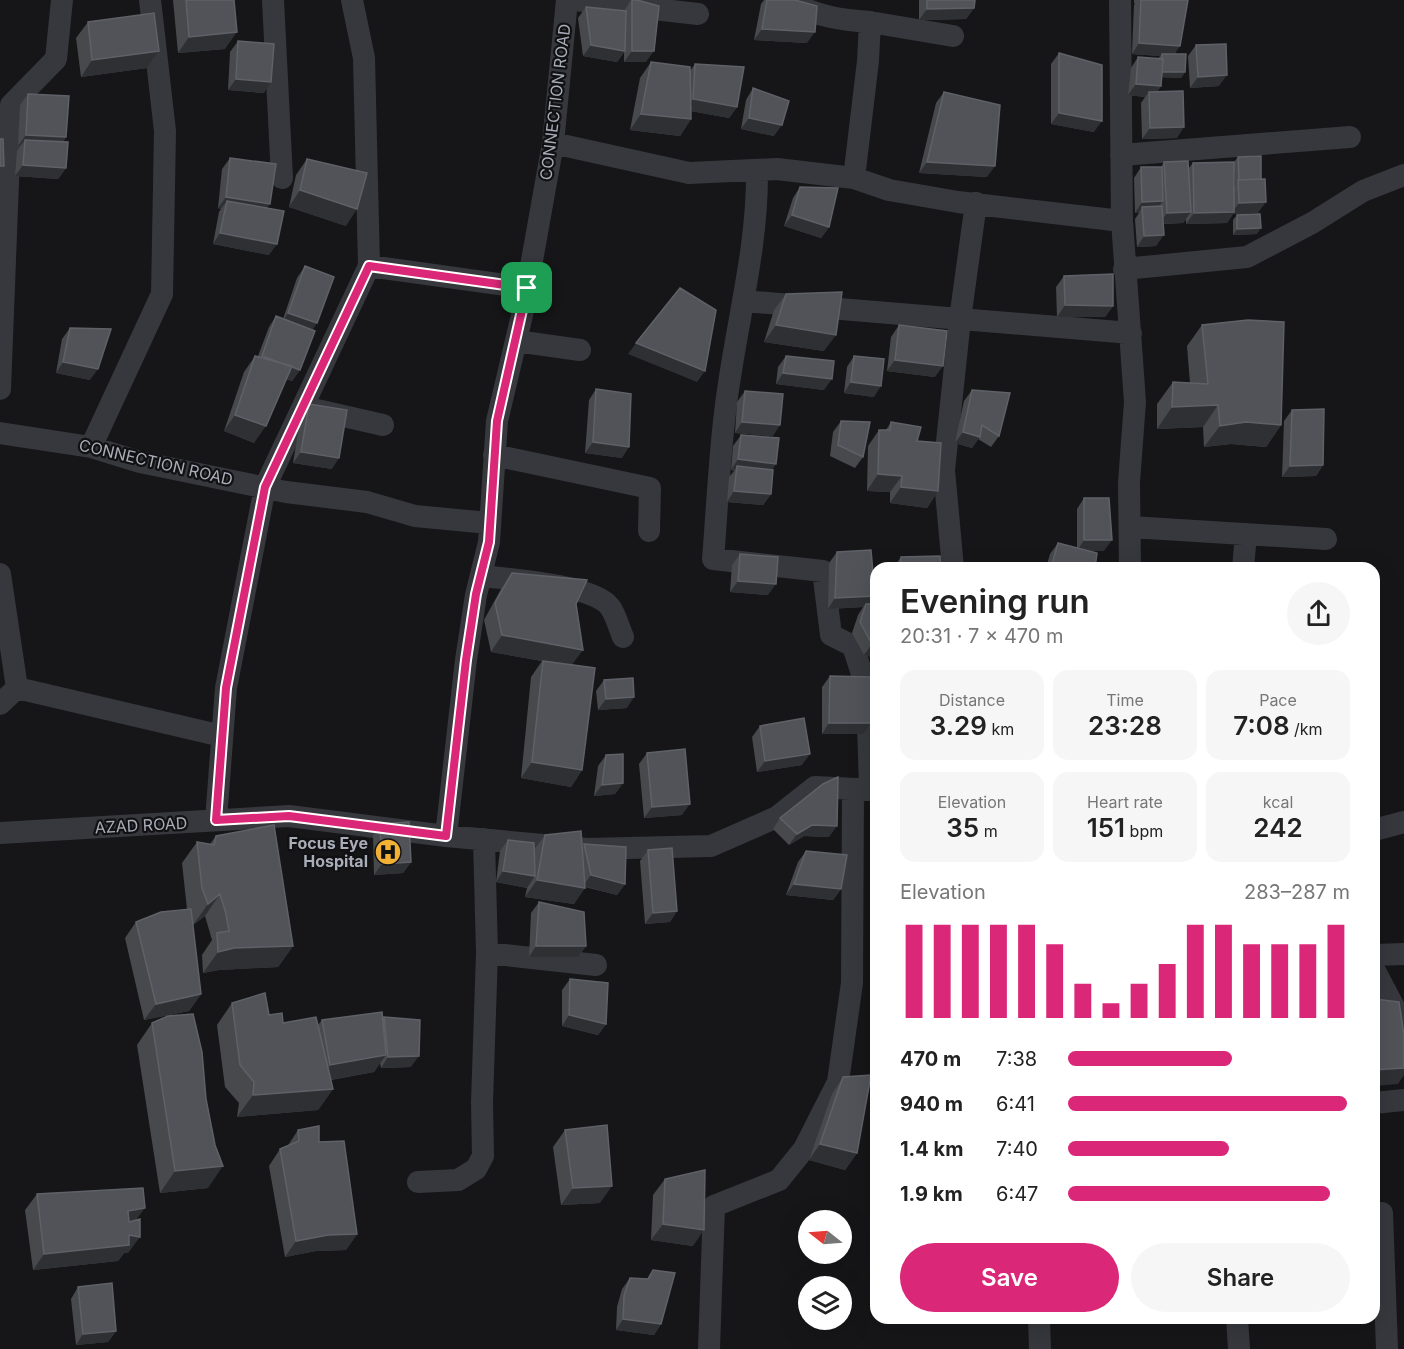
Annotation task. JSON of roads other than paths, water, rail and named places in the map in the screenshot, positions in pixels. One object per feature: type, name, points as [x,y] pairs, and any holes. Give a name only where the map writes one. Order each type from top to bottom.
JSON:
[{"type":"street","points":[[0,389],[11,105],[56,59],[62,0]]},
{"type":"street","points":[[91,447],[162,294],[165,131],[150,0]]},
{"type":"street","points":[[273,0],[282,178]]},
{"type":"street","points":[[216,820],[226,688],[265,487],[369,266],[364,58],[352,0]]},
{"type":"street","name":"CONNECTION ROAD","points":[[446,836],[466,660],[489,542],[497,421],[527,288],[553,143],[567,0]]},
{"type":"street","points":[[575,0],[698,14]]},
{"type":"street","points":[[795,0],[795,3],[806,10],[843,20],[870,22],[953,36]]},
{"type":"street","points":[[1120,0],[1122,221],[1135,402],[1129,482],[1130,562]]},
{"type":"street","points":[[854,178],[868,61],[870,22]]},
{"type":"street","points":[[1121,155],[1350,137]]},
{"type":"street","points":[[553,143],[689,173],[777,169],[854,178],[889,190],[1122,221]]},
{"type":"street","points":[[710,1349],[714,1206],[779,1180],[804,1149],[838,1082],[852,982],[866,789],[867,690],[853,646],[831,635],[823,571],[713,559],[725,413],[758,204],[757,170]]},
{"type":"street","points":[[1124,269],[1247,256],[1312,223],[1363,191],[1404,175]]},
{"type":"street","points":[[952,562],[944,470],[960,319],[976,203]]},
{"type":"street","points":[[369,266],[527,288]]},
{"type":"street","points":[[743,301],[1131,333]]},
{"type":"street","points":[[516,341],[580,350]]},
{"type":"street","points":[[303,406],[383,424]]},
{"type":"street","name":"CONNECTION ROAD","points":[[0,433],[91,447],[140,462],[265,487],[367,502],[415,516],[489,523]]},
{"type":"street","points":[[494,455],[650,488],[649,531]]},
{"type":"street","points":[[1131,527],[1326,539]]},
{"type":"street","points":[[1244,562],[1246,534]]},
{"type":"street","points":[[0,574],[17,688]]},
{"type":"street","points":[[481,576],[538,582],[595,596],[610,607],[623,637]]},
{"type":"street","points":[[17,688],[222,736]]},
{"type":"street","points":[[0,704],[17,688]]},
{"type":"street","name":"AZAD ROAD","points":[[0,832],[289,816],[446,836],[587,849],[711,846],[777,817],[815,787],[866,789]]},
{"type":"street","points":[[1380,828],[1404,822]]},
{"type":"street","points":[[418,1182],[458,1180],[476,1169],[483,1156],[482,1102],[487,953],[484,839]]},
{"type":"street","points":[[487,953],[596,965]]},
{"type":"street","points":[[1380,955],[1404,954]]},
{"type":"street","points":[[1380,980],[1404,1026]]},
{"type":"street","points":[[1380,1102],[1404,1100]]},
{"type":"street","points":[[1382,1213],[1387,1349]]},
{"type":"street","points":[[1039,1324],[1040,1349]]},
{"type":"street","points":[[1237,1324],[1239,1349]]},
{"type":"place","name":"Focus Eye Hospital","points":[[388,852]]}]
